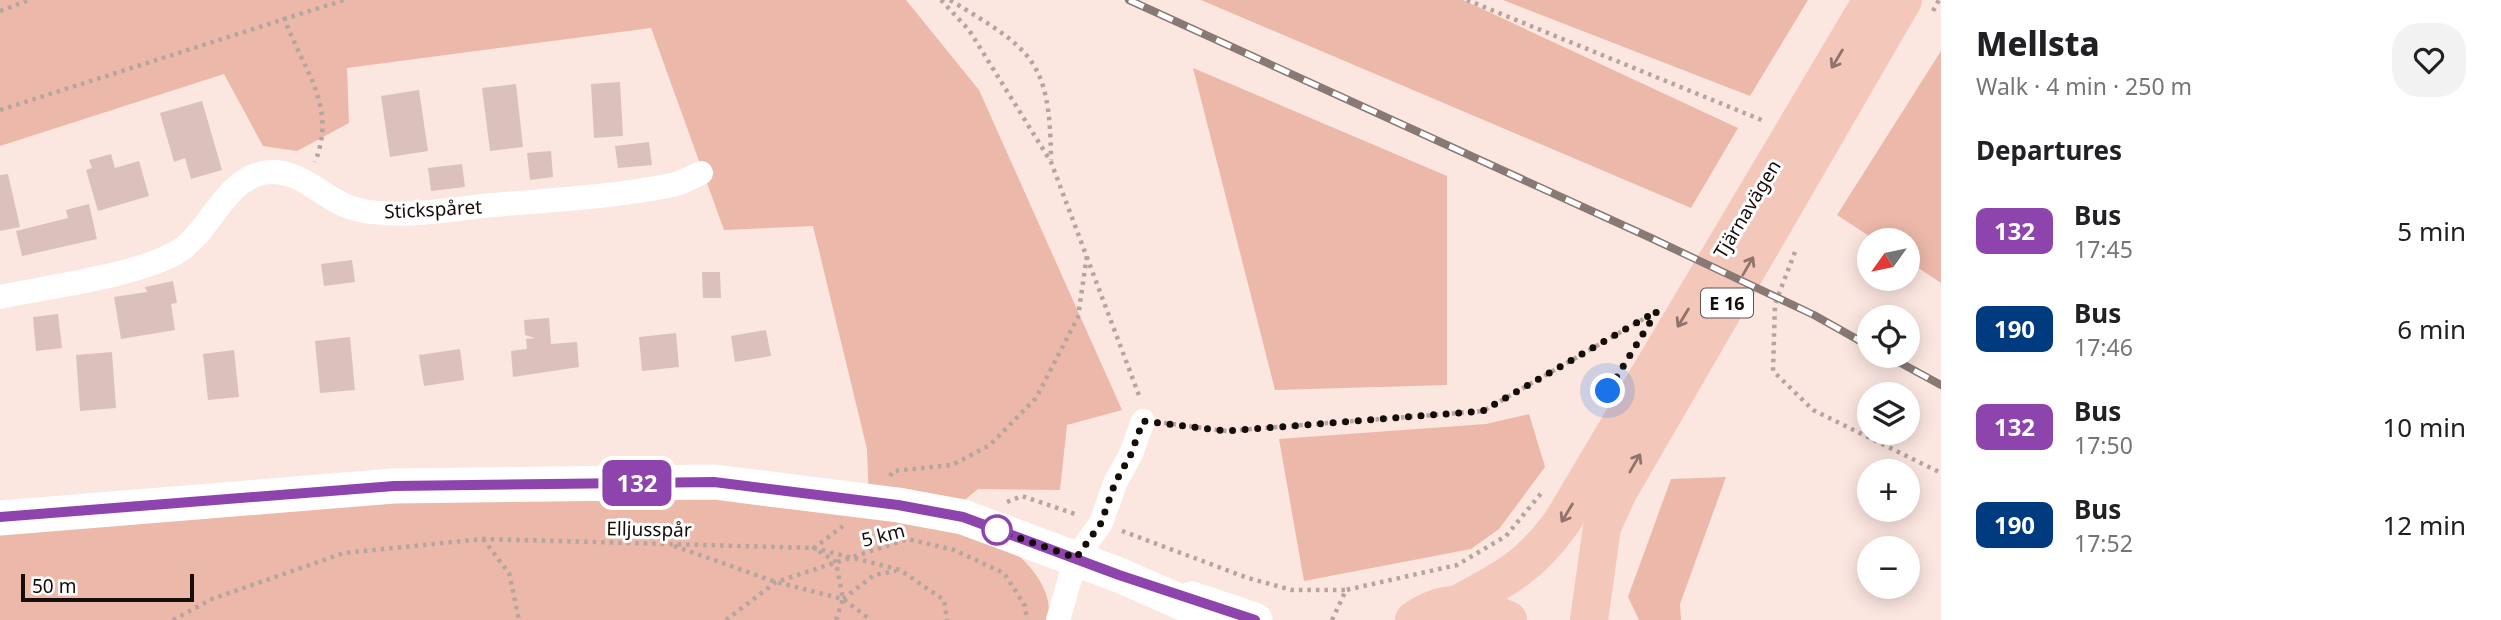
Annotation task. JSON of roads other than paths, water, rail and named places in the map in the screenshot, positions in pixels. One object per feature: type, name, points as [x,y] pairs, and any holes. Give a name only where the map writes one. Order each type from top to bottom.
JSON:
[{"type":"highway","name":"Tjärnavägen","points":[[1460,603],[1515,573],[1540,552],[1562,522],[1872,0]]},
{"type":"highway","name":"Tjärnavägen","points":[[1589,620],[1602,527],[1618,492],[1917,6]]},
{"type":"highway","name":"E 16","points":[[1414,620],[1427,611],[1460,603]]},
{"type":"highway","points":[[1460,603],[1508,620]]},
{"type":"street","name":"Stickspåret","points":[[0,297],[126,270],[178,251],[194,239],[229,195],[245,181],[263,173],[283,173],[306,182],[352,208],[381,213],[544,201],[674,185],[701,173]]},
{"type":"street","points":[[1058,620],[1076,558],[1101,523],[1115,483],[1131,454],[1143,421]]},
{"type":"street","points":[[0,517],[394,486],[714,482],[869,501],[963,517],[1119,575],[1192,607],[1213,620]]},
{"type":"street","points":[[1119,575],[1255,620]]},
{"type":"railway","points":[[1129,0],[1651,238],[1814,315],[1857,339]]},
{"type":"railway","points":[[1910,368],[1941,385]]}]
